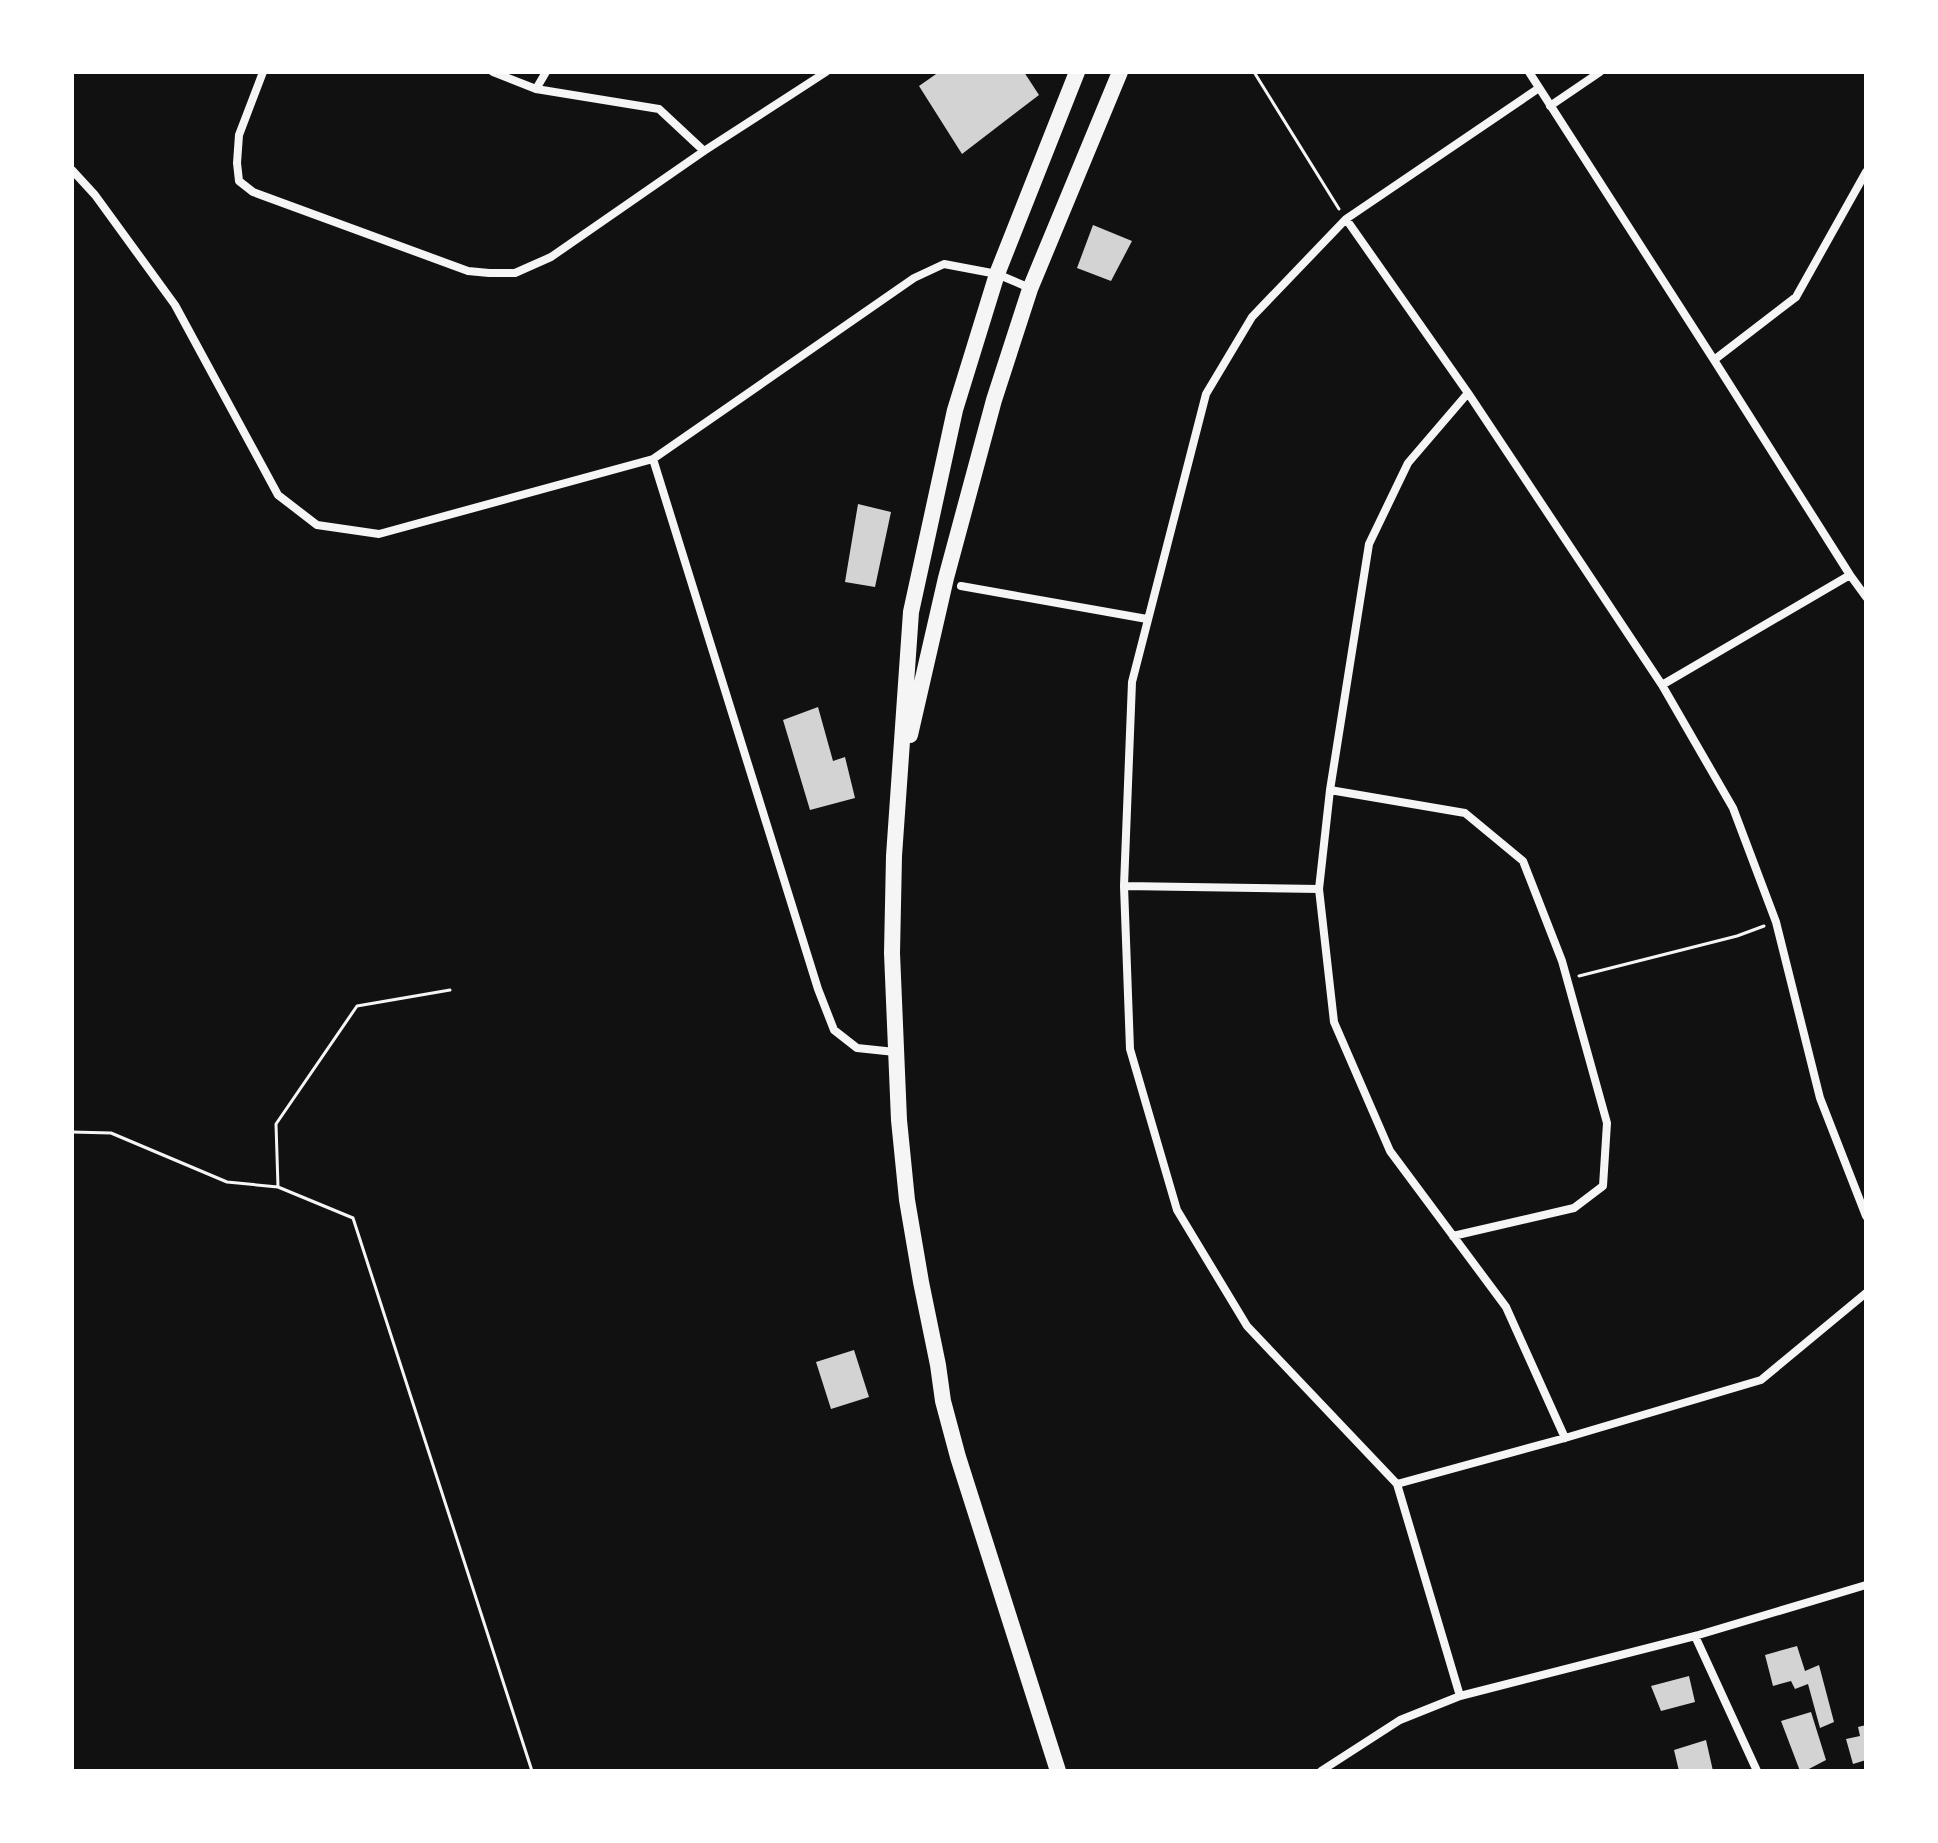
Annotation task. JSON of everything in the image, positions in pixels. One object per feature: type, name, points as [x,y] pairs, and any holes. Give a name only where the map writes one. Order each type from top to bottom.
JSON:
[{"type":"main road","points":[[1058,1771],[943,1401],[907,1200],[899,1120],[892,953],[894,856],[911,612],[955,410],[997,274],[1077,72]]},
{"type":"main road","points":[[899,788],[946,578],[994,400],[1030,289],[1120,72]]},
{"type":"street","points":[[263,72],[239,135],[239,181],[253,192],[468,271],[489,273],[515,273],[551,257],[704,151],[826,72]]},
{"type":"street","points":[[493,72],[536,89],[659,109],[704,151]]},
{"type":"street","points":[[536,89],[546,72]]},
{"type":"street","points":[[1529,72],[1866,597]]},
{"type":"street","points":[[1550,106],[1600,72]]},
{"type":"street","points":[[1460,1696],[1397,1484],[1247,1326],[1177,1210],[1130,1049],[1124,886],[1132,682],[1206,394],[1252,317],[1346,219],[1539,88]]},
{"type":"street","points":[[72,170],[95,195],[175,305],[278,495],[317,525],[379,534],[653,459],[914,278],[944,264],[997,274],[1030,289]]},
{"type":"street","points":[[1714,360],[1796,297],[1866,172]]},
{"type":"street","points":[[1346,219],[1468,393],[1662,685],[1733,808],[1776,922],[1820,1098],[1866,1216]]},
{"type":"street","points":[[1468,393],[1408,463],[1369,544],[1330,790],[1319,889],[1334,1022],[1390,1151],[1506,1307],[1565,1438]]},
{"type":"street","points":[[653,459],[834,1030],[857,1048],[895,1052]]},
{"type":"street","points":[[1662,685],[1850,575]]},
{"type":"street","points":[[961,586],[1147,619]]},
{"type":"street","points":[[1330,790],[1465,813],[1523,861],[1562,961],[1607,1123],[1603,1186],[1574,1208],[1453,1236]]},
{"type":"street","points":[[1124,886],[1319,889]]},
{"type":"street","points":[[1397,1484],[1761,1380],[1866,1293]]},
{"type":"street","points":[[1321,1771],[1400,1720],[1460,1696],[1695,1636],[1866,1585]]},
{"type":"street","points":[[1695,1636],[1757,1771]]},
{"type":"path","points":[[1254,72],[1346,219]]},
{"type":"path","points":[[1567,978],[1737,936],[1776,922]]},
{"type":"path","points":[[278,1187],[276,1124],[357,1006],[450,990]]},
{"type":"path","points":[[72,1132],[111,1133],[227,1182],[278,1187],[353,1218],[532,1771]]},
{"type":"building","points":[[939,72],[1024,72],[1039,95],[962,154],[919,86]]},
{"type":"building","points":[[1093,225],[1132,241],[1111,281],[1077,268]]},
{"type":"building","points":[[858,504],[891,512],[875,587],[845,582]]},
{"type":"building","points":[[818,707],[833,761],[845,757],[855,798],[810,810],[783,720]]},
{"type":"building","points":[[854,1350],[869,1397],[831,1409],[816,1362]]},
{"type":"building","points":[[1797,1646],[1805,1671],[1819,1665],[1834,1722],[1820,1728],[1808,1684],[1795,1689],[1791,1681],[1773,1686],[1765,1655]]},
{"type":"building","points":[[1689,1676],[1695,1702],[1661,1711],[1651,1686]]},
{"type":"building","points":[[1811,1712],[1826,1760],[1800,1771],[1781,1721]]},
{"type":"building","points":[[1866,1725],[1866,1760],[1853,1764],[1846,1739],[1860,1736],[1858,1727]]},
{"type":"building","points":[[1706,1740],[1713,1771],[1679,1771],[1674,1750]]}]
